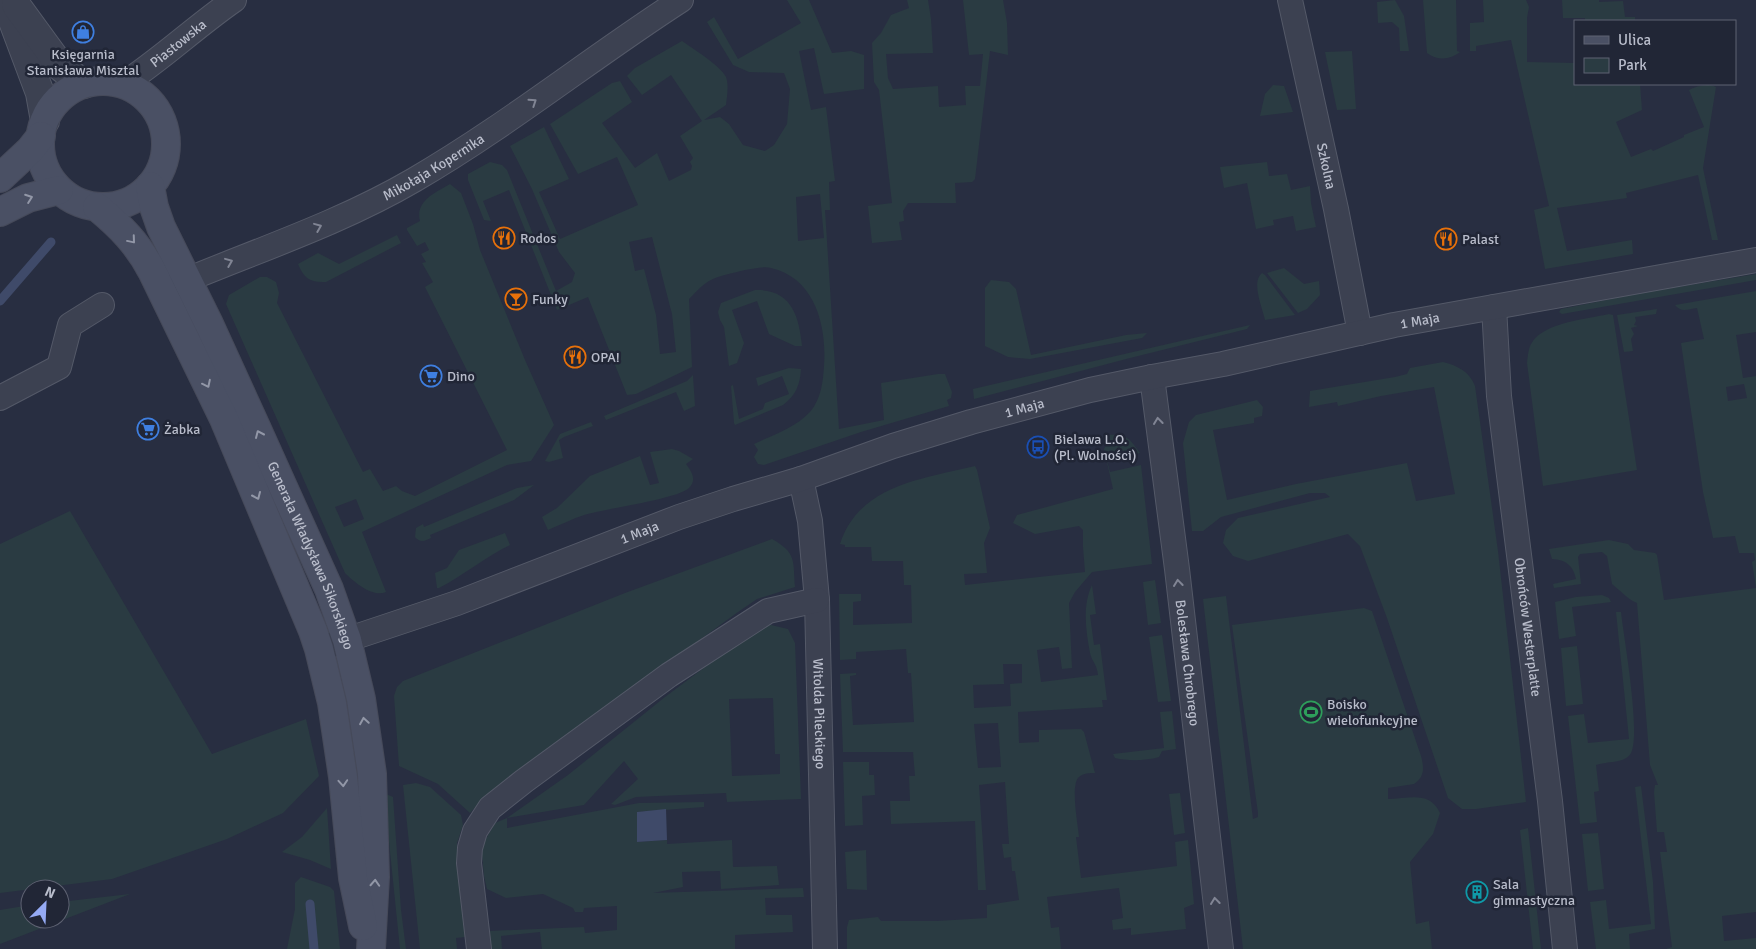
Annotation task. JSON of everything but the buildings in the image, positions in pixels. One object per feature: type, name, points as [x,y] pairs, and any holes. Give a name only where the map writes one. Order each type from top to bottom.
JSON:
[{"type":"main road","points":[[0,178],[30,150],[43,128],[52,107],[63,96],[84,84],[108,82],[122,85],[136,91],[148,102],[157,114],[163,128],[166,143],[164,159],[159,173],[150,186],[137,197],[114,206],[97,207],[73,200],[60,190],[50,178],[40,150],[43,128]]},
{"type":"main road","name":"Generała Władysława Sikorskiego","points":[[150,186],[160,227],[213,332],[312,550],[329,589],[347,640],[361,699],[372,774],[375,877],[370,949]]},
{"type":"main road","points":[[0,212],[28,198],[60,190]]},
{"type":"main road","name":"Generała Władysława Sikorskiego","points":[[97,207],[120,226],[140,249],[162,290],[224,419],[290,574],[319,649],[332,703],[343,777],[353,878],[370,949]]},
{"type":"street","points":[[5,0],[40,93],[43,128]]},
{"type":"street","points":[[12,0],[62,68],[84,84]]},
{"type":"street","name":"Piastowska","points":[[122,85],[148,68],[234,0]]},
{"type":"street","name":"Mikołaja Kopernika","points":[[162,290],[334,220],[372,203],[414,180],[493,130],[681,0]]},
{"type":"street","name":"Szkolna","points":[[1290,0],[1338,218],[1360,333]]},
{"type":"street","name":"1 Maja","points":[[319,649],[457,603],[679,517],[801,479],[894,446],[971,422],[1090,390],[1152,376],[1223,364],[1360,333],[1756,260]]},
{"type":"street","points":[[0,398],[59,367],[70,325],[102,305]]},
{"type":"street","name":"Obrońców Westerplatte","points":[[1494,307],[1499,396],[1549,794],[1565,949]]},
{"type":"street","name":"Bolesława Chrobrego","points":[[1152,376],[1177,569],[1221,949]]},
{"type":"street","name":"Witolda Pileckiego","points":[[801,479],[810,521],[817,600],[825,949]]},
{"type":"street","points":[[479,949],[469,863],[470,848],[475,830],[490,808],[524,781],[670,675],[768,610],[817,600]]},
{"type":"green space","points":[[787,0],[809,0],[832,53],[851,51],[864,55],[864,89],[824,94],[814,48],[799,51],[811,110],[826,107],[835,181],[829,182],[830,210],[825,210],[839,429],[884,420],[881,383],[945,374],[952,392],[951,398],[947,400],[949,406],[861,432],[764,465],[758,464],[754,457],[758,450],[754,444],[784,431],[804,418],[817,402],[822,384],[824,351],[820,320],[808,293],[798,282],[786,273],[765,267],[727,274],[706,283],[689,299],[692,367],[636,394],[627,395],[588,297],[557,310],[509,190],[483,201],[491,221],[484,220],[468,180],[468,174],[490,162],[502,165],[507,170],[556,291],[572,282],[575,273],[559,252],[532,189],[510,146],[544,127],[569,179],[539,192],[560,239],[638,205],[617,157],[578,174],[550,124],[612,83],[620,81],[632,102],[602,123],[635,168],[657,153],[669,181],[691,170],[690,162],[693,158],[680,136],[702,121],[671,75],[642,95],[627,76],[635,68],[682,41],[718,67],[727,80],[726,105],[704,120],[720,117],[729,124],[743,145],[765,151],[774,145],[787,124],[790,89],[784,73],[749,72],[733,65],[707,22],[714,17],[738,59],[801,23]],"holes":[[[820,194],[824,238],[798,241],[796,197]],[[652,237],[672,314],[676,352],[660,354],[656,315],[644,269],[635,271],[629,242]]]},
{"type":"green space","points":[[907,0],[928,0],[933,53],[886,54],[888,78],[893,89],[938,86],[939,107],[966,105],[965,86],[980,86],[983,54],[969,55],[963,0],[1003,0],[1007,23],[1008,55],[990,51],[975,179],[972,182],[955,183],[956,203],[908,203],[903,211],[904,221],[899,222],[902,240],[872,243],[868,206],[892,203],[879,90],[874,82],[872,43],[881,33],[891,15],[909,8]]},
{"type":"green space","points":[[1395,0],[1404,16],[1409,51],[1400,51],[1399,28],[1392,22],[1378,23],[1377,2]]},
{"type":"green space","points":[[1423,0],[1456,0],[1457,51],[1460,52],[1456,55],[1440,58],[1427,53]]},
{"type":"green space","points":[[1483,0],[1526,0],[1529,7],[1527,18],[1527,62],[1574,63],[1574,85],[1640,85],[1642,110],[1616,122],[1631,157],[1651,149],[1653,151],[1704,127],[1689,90],[1709,85],[1716,87],[1703,168],[1718,240],[1712,240],[1698,175],[1626,193],[1627,198],[1557,208],[1567,251],[1632,240],[1633,254],[1545,269],[1534,210],[1549,206],[1511,40],[1476,46],[1476,51],[1470,51],[1470,23],[1484,22]]},
{"type":"green space","points":[[1562,0],[1599,0],[1599,2],[1623,1],[1625,17],[1635,17],[1635,20],[1585,20],[1585,18],[1563,18]]},
{"type":"green space","points":[[1352,51],[1356,109],[1337,110],[1325,52]]},
{"type":"green space","points":[[1273,85],[1284,86],[1293,112],[1260,116],[1265,94]]},
{"type":"green space","points":[[1267,162],[1269,176],[1287,174],[1291,190],[1310,186],[1316,227],[1296,231],[1293,216],[1273,220],[1274,225],[1256,229],[1247,183],[1224,188],[1220,167]]},
{"type":"green space","points":[[450,184],[461,193],[473,224],[480,250],[554,425],[531,461],[507,465],[362,532],[386,592],[375,593],[358,585],[345,573],[226,304],[229,295],[260,277],[267,277],[276,282],[279,293],[277,303],[363,472],[370,469],[383,491],[396,486],[402,491],[415,496],[507,450],[425,287],[433,282],[422,263],[426,262],[421,254],[429,250],[425,242],[417,246],[407,230],[407,228],[420,221],[420,208],[423,203],[433,194]],"holes":[[[356,499],[364,519],[344,527],[335,507]]]},
{"type":"green space","points":[[397,235],[401,243],[326,282],[316,282],[308,279],[298,264],[318,253],[339,264]]},
{"type":"green space","points":[[1284,268],[1304,284],[1319,281],[1320,295],[1307,309],[1298,313],[1267,273]]},
{"type":"green space","points":[[1262,273],[1295,315],[1265,320],[1257,288],[1257,282]]},
{"type":"green space","points":[[1756,274],[1756,280],[1562,314],[1559,312],[1561,309],[1636,294]]},
{"type":"green space","points":[[991,280],[1009,282],[1016,289],[1031,355],[1126,335],[1147,333],[1142,338],[1030,359],[1008,357],[985,346],[985,288]]},
{"type":"green space","points":[[755,290],[777,294],[791,306],[798,324],[802,346],[795,346],[769,334],[757,301],[732,310],[744,343],[737,363],[729,366],[724,327],[718,312],[721,303]]},
{"type":"green space","points":[[1756,291],[1756,332],[1736,335],[1743,378],[1756,376],[1756,588],[1752,562],[1755,560],[1754,553],[1739,553],[1735,536],[1713,538],[1703,492],[1681,343],[1704,339],[1697,308],[1682,310],[1675,305]],"holes":[[[1744,384],[1747,398],[1728,401],[1726,387]]]},
{"type":"green space","points":[[1657,309],[1656,314],[1635,317],[1634,325],[1638,326],[1631,328],[1634,334],[1631,339],[1633,351],[1624,352],[1617,315]]},
{"type":"green space","points":[[1609,314],[1613,315],[1637,470],[1543,486],[1527,363],[1530,346],[1539,335],[1557,325]]},
{"type":"green space","points":[[1250,325],[1247,329],[974,399],[973,389]]},
{"type":"green space","points":[[1443,362],[1453,365],[1470,376],[1475,386],[1498,551],[1526,802],[1476,809],[1462,809],[1448,798],[1387,618],[1360,546],[1348,534],[1248,561],[1233,556],[1223,543],[1226,530],[1238,518],[1330,497],[1325,493],[1310,493],[1221,517],[1203,531],[1192,531],[1183,443],[1189,422],[1196,415],[1257,400],[1263,407],[1262,416],[1254,418],[1254,423],[1213,430],[1227,500],[1296,484],[1407,463],[1416,501],[1455,494],[1434,387],[1338,406],[1337,402],[1309,407],[1310,391],[1395,377],[1407,374],[1410,368]]},
{"type":"green space","points":[[789,368],[801,369],[800,380],[791,397],[783,405],[735,425],[731,386],[733,385],[739,419],[763,409],[765,403],[789,394],[782,376],[758,386],[756,378]]},
{"type":"green space","points":[[693,375],[695,406],[684,411],[676,392],[606,420],[604,416],[687,381]]},
{"type":"green space","points":[[591,422],[593,426],[559,440],[563,458],[549,462],[545,461],[560,434]]},
{"type":"green space","points":[[1108,435],[1124,436],[1130,440],[1140,453],[1107,461],[1110,472],[1141,465],[1152,564],[1092,572],[1075,592],[1069,603],[1072,668],[1062,669],[1059,647],[1037,650],[1041,682],[1098,675],[1090,653],[1086,627],[1087,601],[1092,585],[1096,614],[1090,615],[1094,645],[1100,644],[1107,700],[1102,700],[1103,707],[1018,712],[1019,743],[1039,742],[1039,730],[1081,729],[1084,732],[1095,773],[1079,777],[1075,788],[1079,837],[1076,837],[1081,878],[1177,866],[1175,842],[1188,840],[1194,904],[1184,908],[1186,929],[1131,935],[1131,928],[1113,930],[1112,920],[1123,918],[1119,888],[1047,897],[1051,928],[1059,927],[1061,949],[847,949],[847,927],[849,920],[878,917],[881,921],[937,921],[987,918],[987,905],[1019,900],[1015,871],[1012,871],[1011,857],[1004,858],[1002,844],[1009,844],[1005,782],[979,785],[986,890],[978,890],[975,821],[891,824],[890,801],[910,801],[909,776],[915,776],[913,752],[843,752],[840,674],[856,673],[856,675],[850,676],[853,725],[914,722],[911,673],[908,673],[906,649],[856,652],[856,659],[840,660],[839,594],[861,594],[861,601],[853,602],[853,625],[912,623],[911,585],[904,585],[903,561],[872,561],[871,547],[845,547],[845,545],[840,544],[849,524],[862,509],[877,497],[895,488],[934,475],[975,466],[990,528],[984,543],[987,573],[964,574],[965,585],[1085,572],[1083,530],[1079,526],[1035,534],[1013,523],[1017,515],[1113,489],[1104,449],[1108,441]],"holes":[[[1003,664],[1022,664],[1022,683],[1010,684],[1011,706],[974,708],[973,685],[1004,684]],[[998,723],[1001,767],[978,768],[974,724]]]},
{"type":"green space","points":[[672,449],[693,459],[686,464],[692,473],[693,479],[689,488],[656,500],[584,515],[548,530],[542,517],[557,508],[590,476],[640,456],[650,485],[659,483],[650,452]]},
{"type":"green space","points":[[534,485],[514,500],[430,535],[431,538],[425,541],[415,537],[416,528],[423,524],[424,527],[517,488]]},
{"type":"green space","points":[[70,511],[212,754],[306,719],[319,776],[283,813],[227,839],[112,879],[70,884],[70,879],[20,879],[20,890],[0,893],[0,544]]},
{"type":"green space","points":[[505,533],[510,545],[437,588],[435,573],[447,568],[459,550]]},
{"type":"green space","points":[[772,539],[790,553],[795,587],[757,599],[738,612],[486,796],[470,813],[438,784],[399,766],[394,696],[397,687],[403,681],[625,593]]},
{"type":"green space","points":[[1609,540],[1628,544],[1634,550],[1655,553],[1657,555],[1664,600],[1756,588],[1756,912],[1722,916],[1724,941],[1756,938],[1756,949],[1666,949],[1672,947],[1660,852],[1667,852],[1664,832],[1657,832],[1654,792],[1655,785],[1658,785],[1650,765],[1637,603],[1612,584],[1607,556],[1602,552],[1580,554],[1578,557],[1581,584],[1554,588],[1553,584],[1576,579],[1573,570],[1568,564],[1552,559],[1549,549]]},
{"type":"green space","points":[[1155,580],[1161,623],[1148,625],[1143,582]]},
{"type":"green space","points":[[1602,595],[1609,598],[1611,602],[1572,607],[1576,636],[1559,639],[1555,602],[1576,597]]},
{"type":"green space","points":[[1226,596],[1253,819],[1258,817],[1258,813],[1232,625],[1364,608],[1372,611],[1423,764],[1423,772],[1418,781],[1414,784],[1388,788],[1388,799],[1424,798],[1430,801],[1440,813],[1433,834],[1410,862],[1416,924],[1429,921],[1432,949],[1243,949],[1203,599]]},
{"type":"green space","points":[[1616,612],[1621,612],[1633,707],[1634,742],[1628,757],[1615,762],[1596,765],[1599,791],[1594,792],[1597,822],[1580,824],[1568,716],[1584,714],[1588,743],[1629,739]]},
{"type":"green space","points":[[771,625],[788,629],[795,643],[801,799],[727,802],[726,793],[636,797],[615,805],[611,804],[638,779],[624,761],[584,805],[507,818],[568,775],[665,697],[757,628]],"holes":[[[773,698],[775,754],[780,754],[780,774],[732,776],[729,699]]]},
{"type":"green space","points":[[1162,635],[1171,701],[1158,702],[1149,637]]},
{"type":"green space","points":[[1577,646],[1583,704],[1566,706],[1561,648]]},
{"type":"green space","points":[[1172,711],[1176,749],[1162,751],[1159,757],[1148,759],[1131,760],[1115,758],[1113,754],[1164,748],[1160,712]]},
{"type":"green space","points":[[843,762],[869,762],[869,775],[874,775],[875,795],[862,796],[863,825],[845,826]]},
{"type":"green space","points":[[416,783],[430,787],[461,815],[463,825],[457,843],[457,854],[465,937],[456,938],[457,949],[420,949],[403,785]]},
{"type":"green space","points":[[1641,786],[1653,882],[1655,929],[1629,934],[1630,949],[1596,949],[1590,902],[1606,900],[1609,929],[1651,924],[1635,787]]},
{"type":"green space","points":[[384,793],[393,797],[401,910],[406,949],[400,949]]},
{"type":"green space","points":[[1180,793],[1185,833],[1174,835],[1169,794]]},
{"type":"green space","points":[[704,802],[704,807],[637,812],[637,842],[667,840],[667,844],[732,840],[733,867],[777,866],[779,885],[721,889],[720,871],[682,872],[683,887],[653,893],[803,888],[804,897],[765,898],[766,915],[792,915],[793,932],[735,935],[735,949],[542,949],[540,932],[501,936],[502,949],[489,949],[489,931],[584,927],[585,933],[617,930],[617,906],[584,908],[583,912],[575,912],[573,908],[543,894],[506,898],[487,889],[482,854],[484,842],[495,823],[507,818],[507,828],[639,803]]},
{"type":"green space","points":[[327,808],[331,869],[310,860],[282,852],[302,837]]},
{"type":"green space","points":[[1528,828],[1541,949],[1533,949],[1520,830]]},
{"type":"green space","points":[[1598,833],[1604,889],[1588,891],[1582,834]]},
{"type":"green space","points":[[866,850],[867,890],[847,889],[845,852]]},
{"type":"green space","points":[[301,877],[330,887],[334,891],[340,949],[287,949],[295,909],[295,883]]},
{"type":"green space","points":[[130,894],[70,917],[70,901]]},
{"type":"green space","points":[[20,907],[20,929],[39,929],[0,944],[0,910]]},
{"type":"water","points":[[666,809],[667,840],[637,842],[637,812]]},
{"type":"waterway","points":[[0,301],[51,242]]},
{"type":"waterway","points":[[310,904],[314,949]]},
{"type":"place","name":"Księgarnia Stanisława Misztal","points":[[83,32]]},
{"type":"place","name":"Rodos","points":[[504,238]]},
{"type":"place","name":"Palast","points":[[1446,239]]},
{"type":"place","name":"Funky","points":[[516,299]]},
{"type":"place","name":"OPA!","points":[[575,357]]},
{"type":"place","name":"Dino","points":[[431,376]]},
{"type":"place","name":"Żabka","points":[[148,429]]},
{"type":"place","name":"Bielawa L.O. (Pl. Wolności)","points":[[1038,447]]},
{"type":"place","name":"Boisko wielofunkcyjne","points":[[1311,712]]},
{"type":"place","name":"Sala gimnastyczna","points":[[1477,892]]}]
